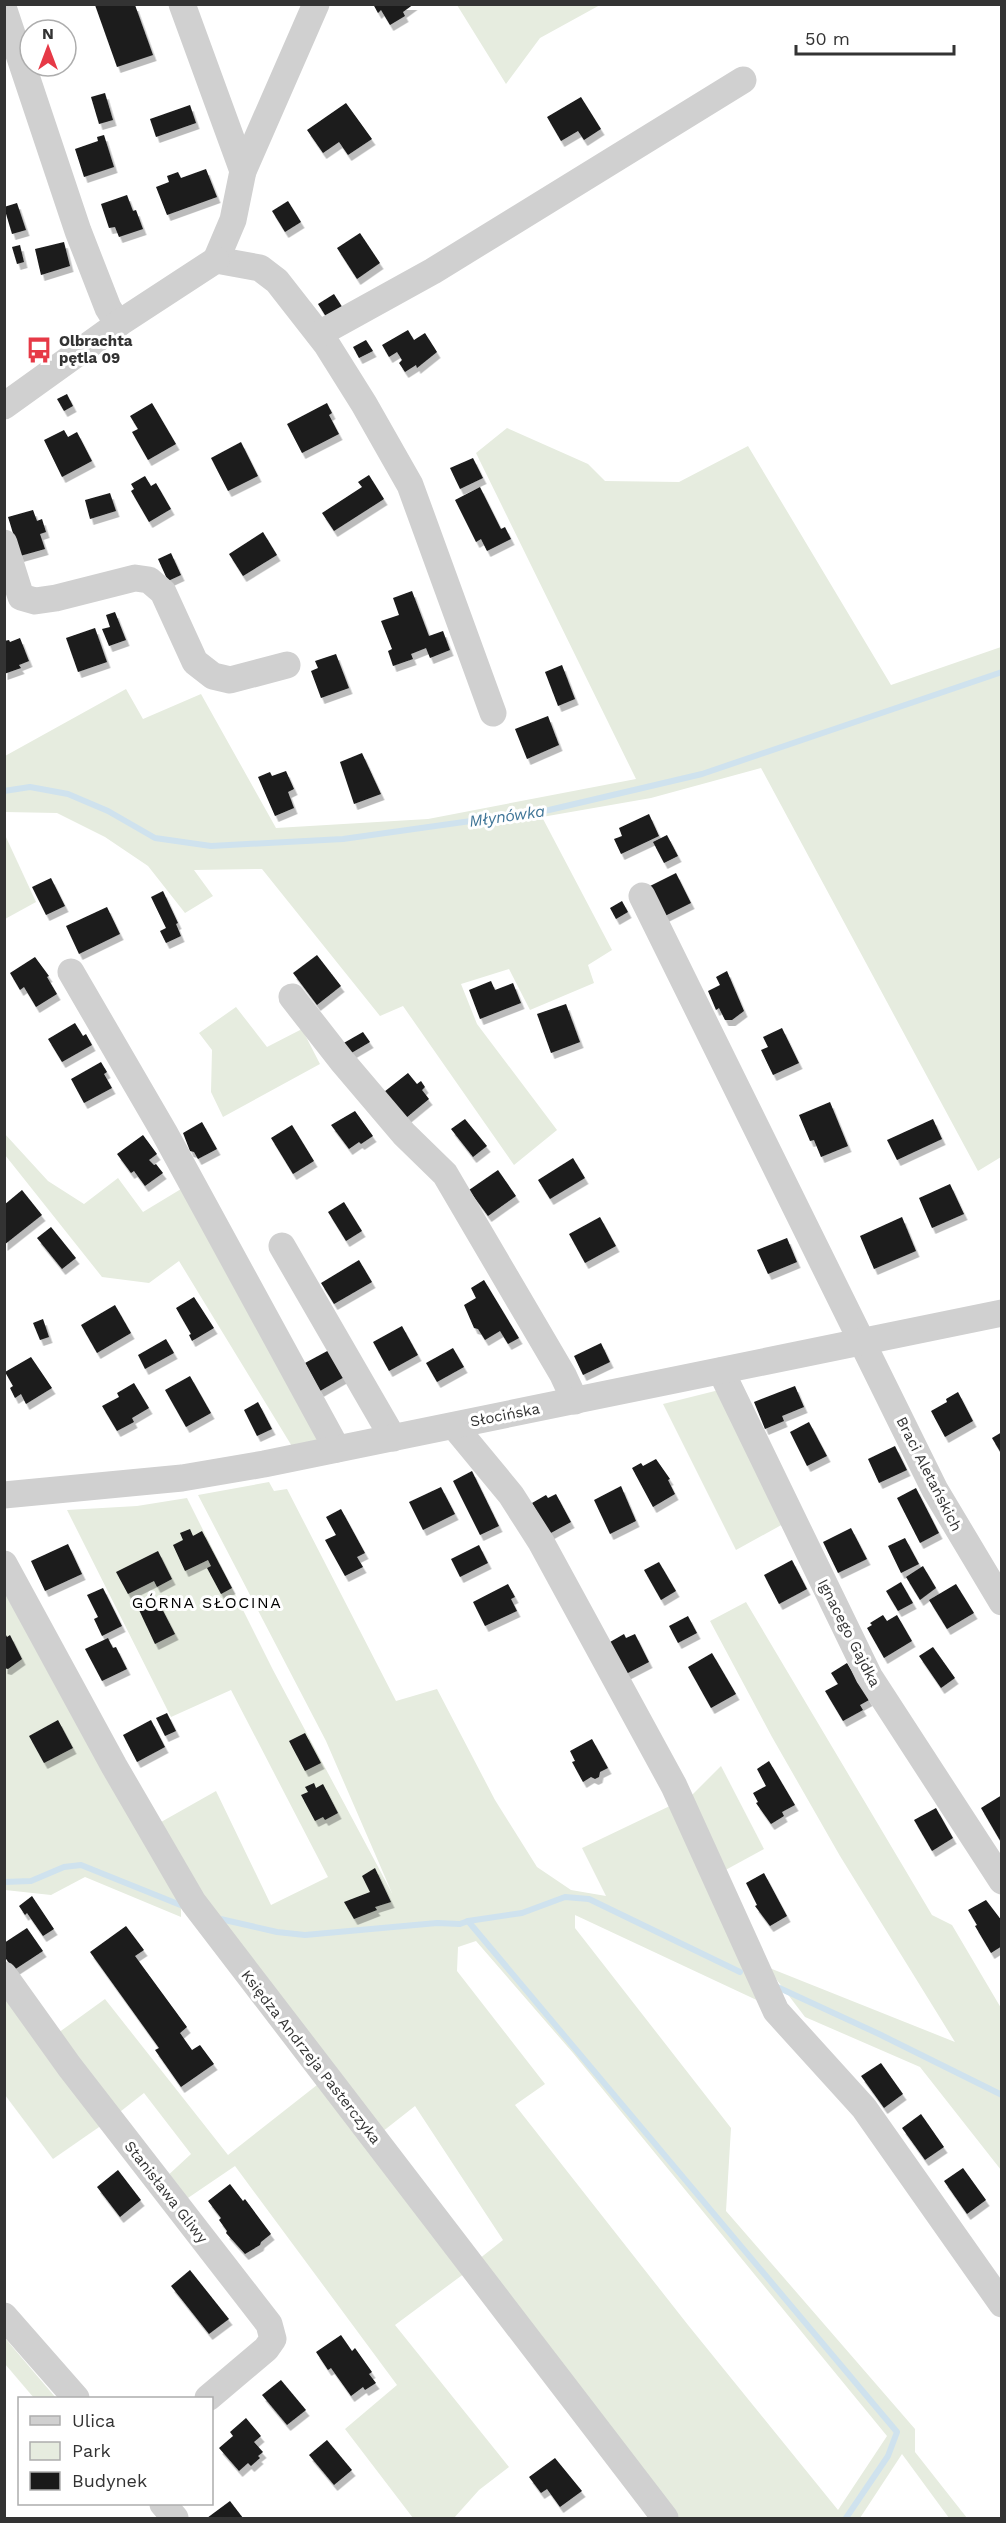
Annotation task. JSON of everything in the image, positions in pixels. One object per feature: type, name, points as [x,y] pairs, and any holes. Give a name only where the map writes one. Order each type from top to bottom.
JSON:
[{"type":"street","points":[[182,4],[243,171]]},
{"type":"street","points":[[4,406],[118,324],[216,260],[233,220],[243,171],[316,4]]},
{"type":"street","points":[[4,10],[78,231],[108,308],[118,324]]},
{"type":"street","points":[[319,334],[434,271],[743,80]]},
{"type":"street","points":[[216,260],[260,268],[277,281],[319,334],[364,404],[410,485],[493,713]]},
{"type":"street","points":[[4,543],[21,597],[35,601],[135,578],[149,579],[163,592],[195,662],[213,676],[230,680],[287,665]]},
{"type":"street","name":"Braci Aletańskich","points":[[642,896],[935,1490],[1002,1602]]},
{"type":"street","points":[[70,972],[164,1132],[337,1449]]},
{"type":"street","points":[[292,997],[396,1125],[445,1174],[563,1375],[575,1401]]},
{"type":"street","points":[[282,1246],[393,1438]]},
{"type":"street","name":"Słocińska","points":[[4,1495],[182,1478],[454,1426],[1002,1313]]},
{"type":"street","name":"Ignacego Gajdka","points":[[722,1371],[869,1676],[1002,1881]]},
{"type":"street","points":[[454,1426],[511,1495],[541,1542],[674,1786],[776,2011],[864,2108],[1002,2304]]},
{"type":"street","name":"Księdza Andrzeja Pasterczyka","points":[[4,1564],[114,1767],[193,1902],[665,2518]]},
{"type":"street","name":"Stanisława Gliwy","points":[[4,1975],[69,2066],[269,2324],[273,2339],[266,2349],[209,2397]]},
{"type":"street","points":[[4,2316],[75,2397]]},
{"type":"street","points":[[164,2505],[175,2518]]},
{"type":"green space","points":[[457,5],[600,5],[540,38],[506,84]]},
{"type":"green space","points":[[507,428],[588,464],[605,481],[679,482],[748,446],[891,685],[1001,647],[1001,1157],[978,1171],[761,768],[651,798],[542,817],[612,950],[588,965],[594,983],[530,1010],[509,969],[461,984],[477,1024],[557,1130],[514,1165],[403,1006],[380,1016],[262,869],[194,870],[213,896],[185,913],[148,866],[105,837],[57,813],[5,812],[5,756],[126,689],[143,719],[201,694],[276,828],[428,819],[636,779],[476,453]]},
{"type":"green space","points":[[5,835],[36,902],[4,919]]},
{"type":"green space","points":[[236,1007],[267,1047],[302,1029],[320,1064],[223,1117],[211,1092],[212,1050],[199,1033]]},
{"type":"green space","points":[[4,1133],[48,1181],[84,1204],[118,1178],[143,1212],[186,1186],[323,1440],[293,1448],[179,1261],[149,1283],[102,1277],[5,1155]]},
{"type":"green space","points":[[719,1390],[785,1523],[736,1550],[663,1404]]},
{"type":"green space","points":[[269,1482],[274,1491],[287,1489],[396,1701],[437,1689],[495,1800],[537,1867],[571,1890],[606,1896],[582,1848],[674,1804],[763,2003],[575,1915],[575,1928],[731,2128],[726,2211],[915,2429],[915,2452],[967,2518],[949,2518],[902,2454],[860,2518],[672,2518],[479,2259],[503,2240],[415,2106],[382,2132],[259,1975],[154,1826],[216,1791],[271,1905],[328,1877],[231,1690],[171,1717],[67,1510],[137,1506],[187,1498],[273,1670],[392,1893],[326,1741],[198,1495]],"holes":[[[476,1941],[573,2053],[887,2436],[838,2510],[688,2325],[515,2105],[545,2084],[457,1971],[458,1947]]]},
{"type":"green space","points":[[4,1581],[181,1892],[181,1917],[85,1877],[51,1895],[5,1890]]},
{"type":"green space","points":[[746,1602],[932,1915],[952,1925],[1001,2008],[1001,2170],[920,2067],[805,2017],[767,1967],[955,2042],[840,1856],[772,1737],[710,1621]]},
{"type":"green space","points":[[721,1766],[764,1849],[720,1873],[690,1797]]},
{"type":"green space","points":[[4,1988],[102,2125],[53,2159],[5,2095]]},
{"type":"green space","points":[[105,1999],[228,2155],[317,2085],[465,2273],[395,2325],[509,2467],[479,2490],[454,2518],[413,2518],[345,2429],[397,2385],[235,2166],[182,2202],[164,2179],[191,2154],[144,2093],[116,2115],[58,2033]]},
{"type":"green space","points":[[4,2337],[55,2397],[33,2397],[5,2364]]},
{"type":"building","points":[[373,4],[414,4],[403,12],[405,16],[390,25],[381,10],[378,13]]},
{"type":"building","points":[[95,5],[135,5],[153,55],[117,67]]},
{"type":"building","points":[[105,93],[113,120],[99,124],[91,97]]},
{"type":"building","points":[[581,97],[601,129],[584,140],[578,131],[561,141],[547,117]]},
{"type":"building","points":[[346,103],[372,139],[348,155],[339,142],[323,153],[307,130]]},
{"type":"building","points":[[190,105],[196,123],[156,137],[150,119]]},
{"type":"building","points":[[104,135],[114,167],[84,177],[75,149],[98,141],[97,137]]},
{"type":"building","points":[[206,169],[217,197],[167,215],[156,187],[169,182],[167,176],[178,172],[181,178]]},
{"type":"building","points":[[127,195],[143,229],[119,237],[115,227],[109,228],[101,204]]},
{"type":"building","points":[[288,201],[301,222],[285,232],[272,211]]},
{"type":"building","points":[[17,203],[26,230],[12,234],[4,207]]},
{"type":"building","points":[[360,233],[380,263],[357,279],[337,248]]},
{"type":"building","points":[[64,242],[70,266],[41,275],[35,249]]},
{"type":"building","points":[[20,245],[24,262],[17,264],[12,247]]},
{"type":"building","points":[[334,294],[346,313],[330,323],[318,304]]},
{"type":"building","points":[[408,330],[414,340],[425,333],[437,352],[417,368],[416,365],[405,372],[399,363],[402,360],[397,352],[389,357],[382,345]]},
{"type":"building","points":[[366,340],[373,351],[359,358],[353,347]]},
{"type":"building","points":[[67,394],[73,406],[64,411],[57,399]]},
{"type":"building","points":[[152,403],[176,444],[148,460],[132,432],[138,429],[130,416]]},
{"type":"building","points":[[327,403],[332,413],[329,415],[339,434],[302,453],[287,424]]},
{"type":"building","points":[[64,430],[68,437],[77,432],[92,461],[62,477],[44,440]]},
{"type":"building","points":[[241,442],[258,476],[228,491],[211,458]]},
{"type":"building","points":[[473,458],[483,478],[460,489],[450,468]]},
{"type":"building","points":[[369,475],[384,499],[334,531],[322,513],[362,487],[358,482]]},
{"type":"building","points":[[145,476],[151,486],[156,483],[171,509],[149,522],[131,491],[134,489],[131,484]]},
{"type":"building","points":[[480,487],[501,529],[505,527],[511,539],[487,551],[481,539],[476,542],[455,500]]},
{"type":"building","points":[[110,493],[116,511],[90,519],[85,500]]},
{"type":"building","points":[[33,510],[37,521],[42,519],[46,532],[40,534],[45,549],[20,556],[8,517]]},
{"type":"building","points":[[263,532],[277,555],[243,576],[229,554]]},
{"type":"building","points":[[171,553],[181,575],[168,581],[158,559]]},
{"type":"building","points":[[412,591],[429,636],[443,631],[450,650],[430,658],[426,648],[411,654],[413,659],[393,666],[388,651],[392,649],[381,621],[399,615],[393,598]]},
{"type":"building","points":[[115,612],[126,640],[109,646],[102,629],[110,627],[106,615]]},
{"type":"building","points":[[95,628],[107,662],[78,672],[66,638]]},
{"type":"building","points":[[20,638],[29,661],[19,665],[21,668],[4,674],[4,641],[9,640],[10,642]]},
{"type":"building","points":[[336,654],[349,688],[321,698],[311,671],[318,668],[315,661]]},
{"type":"building","points":[[562,665],[575,699],[558,706],[545,672]]},
{"type":"building","points":[[548,716],[559,745],[527,759],[515,729]]},
{"type":"building","points":[[362,753],[381,794],[354,804],[340,762]]},
{"type":"building","points":[[286,771],[294,789],[288,792],[294,808],[275,816],[258,777],[270,772],[272,776]]},
{"type":"building","points":[[649,814],[659,836],[621,854],[614,839],[622,836],[619,828]]},
{"type":"building","points":[[667,835],[678,856],[664,863],[653,842]]},
{"type":"building","points":[[676,873],[691,903],[661,918],[646,888]]},
{"type":"building","points":[[51,878],[65,906],[46,915],[32,887]]},
{"type":"building","points":[[163,891],[178,923],[176,924],[181,936],[166,943],[160,931],[166,928],[151,897]]},
{"type":"building","points":[[622,901],[628,912],[616,919],[610,908]]},
{"type":"building","points":[[107,907],[120,934],[79,954],[66,926]]},
{"type":"building","points":[[317,955],[341,986],[317,1005],[293,973]]},
{"type":"building","points":[[35,957],[49,976],[47,977],[57,994],[36,1007],[24,987],[20,990],[10,973]]},
{"type":"building","points":[[727,971],[744,1011],[732,1020],[725,1020],[719,1008],[716,1010],[708,991],[720,985],[716,977]]},
{"type":"building","points":[[491,981],[495,990],[513,983],[521,1003],[480,1019],[469,990]]},
{"type":"building","points":[[566,1004],[580,1042],[551,1053],[537,1014]]},
{"type":"building","points":[[75,1023],[83,1036],[86,1034],[92,1045],[62,1062],[48,1039]]},
{"type":"building","points":[[782,1028],[799,1063],[773,1075],[761,1050],[768,1047],[763,1037]]},
{"type":"building","points":[[363,1032],[370,1042],[348,1055],[342,1044]]},
{"type":"building","points":[[101,1062],[107,1072],[104,1074],[112,1088],[84,1103],[71,1079]]},
{"type":"building","points":[[408,1073],[417,1084],[421,1081],[425,1087],[422,1090],[429,1099],[406,1118],[384,1092]]},
{"type":"building","points":[[830,1102],[848,1146],[821,1157],[814,1140],[810,1141],[799,1115]]},
{"type":"building","points":[[355,1111],[373,1136],[349,1149],[331,1125]]},
{"type":"building","points":[[465,1119],[487,1146],[473,1157],[451,1129]]},
{"type":"building","points":[[933,1119],[942,1139],[897,1160],[887,1140]]},
{"type":"building","points":[[202,1122],[217,1149],[198,1159],[194,1152],[190,1151],[183,1133]]},
{"type":"building","points":[[292,1125],[314,1161],[293,1174],[271,1138]]},
{"type":"building","points":[[143,1135],[157,1154],[149,1160],[154,1165],[156,1164],[163,1173],[145,1186],[134,1171],[131,1173],[117,1154]]},
{"type":"building","points":[[573,1158],[585,1178],[550,1199],[538,1180]]},
{"type":"building","points":[[498,1170],[516,1196],[488,1216],[469,1190]]},
{"type":"building","points":[[950,1184],[964,1214],[932,1228],[919,1198]]},
{"type":"building","points":[[22,1190],[42,1215],[4,1245],[4,1205]]},
{"type":"building","points":[[344,1202],[362,1231],[346,1241],[328,1212]]},
{"type":"building","points":[[600,1217],[616,1246],[585,1263],[569,1234]]},
{"type":"building","points":[[902,1217],[916,1251],[874,1269],[860,1236]]},
{"type":"building","points":[[51,1227],[76,1258],[62,1269],[37,1238]]},
{"type":"building","points":[[787,1238],[797,1262],[768,1274],[757,1250]]},
{"type":"building","points":[[359,1260],[372,1282],[334,1304],[321,1283]]},
{"type":"building","points":[[484,1280],[519,1338],[508,1344],[500,1331],[485,1340],[478,1329],[474,1328],[464,1305],[476,1298],[471,1288]]},
{"type":"building","points":[[194,1297],[214,1328],[192,1341],[189,1335],[191,1334],[176,1308]]},
{"type":"building","points":[[115,1305],[131,1333],[97,1353],[81,1325]]},
{"type":"building","points":[[43,1319],[49,1337],[40,1340],[33,1323]]},
{"type":"building","points":[[402,1326],[418,1355],[389,1371],[373,1342]]},
{"type":"building","points":[[166,1339],[174,1353],[145,1369],[138,1355]]},
{"type":"building","points":[[601,1343],[610,1362],[583,1375],[574,1356]]},
{"type":"building","points":[[453,1348],[464,1367],[437,1382],[426,1363]]},
{"type":"building","points":[[331,1349],[346,1376],[320,1391],[305,1363]]},
{"type":"building","points":[[31,1357],[52,1388],[26,1404],[21,1394],[15,1398],[10,1388],[13,1386],[5,1372]]},
{"type":"building","points":[[190,1376],[211,1413],[186,1427],[165,1390]]},
{"type":"building","points":[[134,1383],[149,1408],[132,1418],[134,1422],[117,1431],[102,1406],[119,1397],[117,1393]]},
{"type":"building","points":[[795,1386],[804,1407],[782,1416],[784,1421],[765,1429],[754,1402]]},
{"type":"building","points":[[958,1392],[973,1421],[945,1437],[931,1411],[947,1402],[946,1399]]},
{"type":"building","points":[[258,1402],[272,1429],[257,1436],[244,1410]]},
{"type":"building","points":[[809,1422],[827,1456],[807,1466],[790,1432]]},
{"type":"building","points":[[1002,1432],[1002,1455],[992,1438]]},
{"type":"building","points":[[895,1446],[907,1470],[879,1483],[868,1459]]},
{"type":"building","points":[[656,1459],[670,1479],[668,1480],[675,1494],[653,1507],[632,1468],[641,1463],[643,1466]]},
{"type":"building","points":[[472,1471],[499,1526],[480,1535],[453,1481]]},
{"type":"building","points":[[621,1486],[636,1521],[610,1534],[594,1500]]},
{"type":"building","points":[[441,1487],[455,1514],[423,1530],[409,1502]]},
{"type":"building","points":[[916,1488],[939,1533],[920,1543],[897,1498]]},
{"type":"building","points":[[556,1494],[571,1522],[549,1534],[532,1503],[546,1495],[548,1498]]},
{"type":"building","points":[[341,1509],[365,1553],[357,1557],[363,1567],[345,1576],[325,1540],[336,1535],[326,1517]]},
{"type":"building","points":[[851,1528],[867,1559],[838,1573],[823,1542]]},
{"type":"building","points":[[190,1529],[193,1536],[202,1531],[232,1588],[221,1594],[207,1568],[211,1566],[208,1560],[185,1571],[173,1545],[183,1540],[180,1533]]},
{"type":"building","points":[[905,1538],[919,1564],[901,1573],[888,1546]]},
{"type":"building","points":[[68,1544],[82,1574],[45,1591],[31,1561]]},
{"type":"building","points":[[479,1545],[488,1563],[460,1577],[451,1559]]},
{"type":"building","points":[[158,1551],[172,1579],[157,1587],[154,1581],[128,1594],[116,1572]]},
{"type":"building","points":[[792,1560],[807,1589],[779,1604],[764,1575]]},
{"type":"building","points":[[659,1562],[676,1591],[661,1600],[644,1570]]},
{"type":"building","points":[[923,1566],[936,1588],[920,1600],[906,1577]]},
{"type":"building","points":[[901,1582],[913,1603],[898,1611],[886,1591]]},
{"type":"building","points":[[508,1584],[515,1597],[511,1599],[517,1611],[485,1626],[473,1602]]},
{"type":"building","points":[[956,1584],[974,1613],[947,1629],[929,1600]]},
{"type":"building","points":[[103,1588],[122,1626],[102,1636],[94,1619],[98,1617],[87,1595]]},
{"type":"building","points":[[158,1601],[175,1634],[155,1644],[139,1610]]},
{"type":"building","points":[[883,1615],[887,1621],[897,1615],[912,1641],[884,1658],[867,1628],[872,1625],[870,1623]]},
{"type":"building","points":[[688,1616],[697,1633],[678,1643],[669,1626]]},
{"type":"building","points":[[4,1631],[7,1637],[10,1635],[22,1659],[8,1669],[4,1668]]},
{"type":"building","points":[[624,1634],[626,1638],[635,1634],[649,1662],[626,1674],[610,1642]]},
{"type":"building","points":[[108,1638],[113,1648],[116,1647],[127,1669],[102,1681],[85,1649]]},
{"type":"building","points":[[933,1647],[955,1678],[941,1688],[919,1656]]},
{"type":"building","points":[[712,1653],[736,1694],[711,1708],[688,1667]]},
{"type":"building","points":[[847,1663],[869,1700],[860,1705],[863,1710],[843,1721],[825,1691],[838,1684],[831,1673]]},
{"type":"building","points":[[167,1713],[176,1731],[165,1736],[156,1718]]},
{"type":"building","points":[[58,1720],[73,1748],[44,1763],[29,1736]]},
{"type":"building","points":[[151,1720],[165,1747],[137,1762],[123,1735]]},
{"type":"building","points":[[305,1733],[321,1763],[305,1771],[289,1741]]},
{"type":"building","points":[[592,1739],[608,1768],[600,1772],[599,1777],[595,1779],[591,1777],[583,1782],[572,1762],[575,1761],[570,1751]]},
{"type":"building","points":[[769,1761],[795,1805],[782,1812],[784,1816],[771,1824],[756,1803],[758,1802],[753,1793],[766,1786],[757,1769]]},
{"type":"building","points":[[314,1783],[316,1788],[323,1784],[338,1813],[325,1820],[323,1817],[315,1821],[301,1795],[308,1792],[305,1787]]},
{"type":"building","points":[[1002,1795],[1002,1844],[981,1808]]},
{"type":"building","points":[[936,1808],[953,1838],[932,1851],[914,1820]]},
{"type":"building","points":[[375,1868],[391,1902],[375,1907],[377,1910],[354,1919],[344,1902],[370,1892],[362,1876]]},
{"type":"building","points":[[764,1873],[787,1916],[770,1926],[755,1906],[757,1905],[746,1883]]},
{"type":"building","points":[[32,1896],[54,1929],[43,1936],[27,1913],[25,1915],[19,1906]]},
{"type":"building","points":[[986,1900],[1002,1921],[1002,1946],[991,1953],[968,1910]]},
{"type":"building","points":[[126,1926],[144,1950],[135,1956],[187,2027],[180,2033],[192,2050],[200,2045],[214,2064],[181,2087],[155,2050],[159,2048],[90,1952]]},
{"type":"building","points":[[27,1928],[43,1951],[14,1970],[4,1956],[4,1943]]},
{"type":"building","points":[[881,2063],[903,2094],[884,2108],[861,2076]]},
{"type":"building","points":[[921,2114],[944,2147],[925,2160],[902,2128]]},
{"type":"building","points":[[963,2168],[986,2200],[967,2214],[944,2181]]},
{"type":"building","points":[[118,2170],[141,2200],[120,2217],[97,2187]]},
{"type":"building","points":[[230,2184],[243,2201],[245,2199],[271,2234],[260,2245],[245,2254],[226,2233],[227,2231],[219,2220],[221,2218],[208,2201]]},
{"type":"building","points":[[190,2270],[229,2319],[209,2334],[171,2286]]},
{"type":"building","points":[[341,2335],[352,2351],[355,2348],[372,2372],[369,2374],[376,2383],[365,2390],[363,2387],[351,2396],[331,2368],[328,2370],[316,2352]]},
{"type":"building","points":[[281,2380],[306,2410],[287,2425],[262,2395]]},
{"type":"building","points":[[246,2418],[261,2436],[254,2442],[263,2452],[251,2466],[248,2463],[239,2471],[219,2448],[233,2436],[230,2432]]},
{"type":"building","points":[[327,2440],[352,2470],[334,2485],[309,2455]]},
{"type":"building","points":[[555,2458],[582,2491],[560,2507],[547,2489],[541,2493],[529,2477]]},
{"type":"building","points":[[230,2501],[243,2518],[207,2518]]},
{"type":"waterway","name":"Młynówka","points":[[4,791],[30,787],[68,794],[108,811],[155,838],[211,846],[343,839],[549,810],[702,774],[1002,672]]},
{"type":"waterway","points":[[4,1882],[31,1881],[64,1867],[81,1865],[183,1906]]},
{"type":"waterway","points":[[468,1921],[522,1913],[565,1897],[589,1899],[740,1972]]},
{"type":"waterway","points":[[216,1918],[277,1932],[305,1935],[437,1923],[460,1924],[468,1921],[897,2432],[888,2456],[846,2518]]},
{"type":"waterway","points":[[775,1986],[1002,2095]]},
{"type":"place","name":"Olbrachta pętla 09","points":[[39,350]]},
{"type":"district","name":"GÓRNA SŁOCINA","points":[[207,1602]]}]
